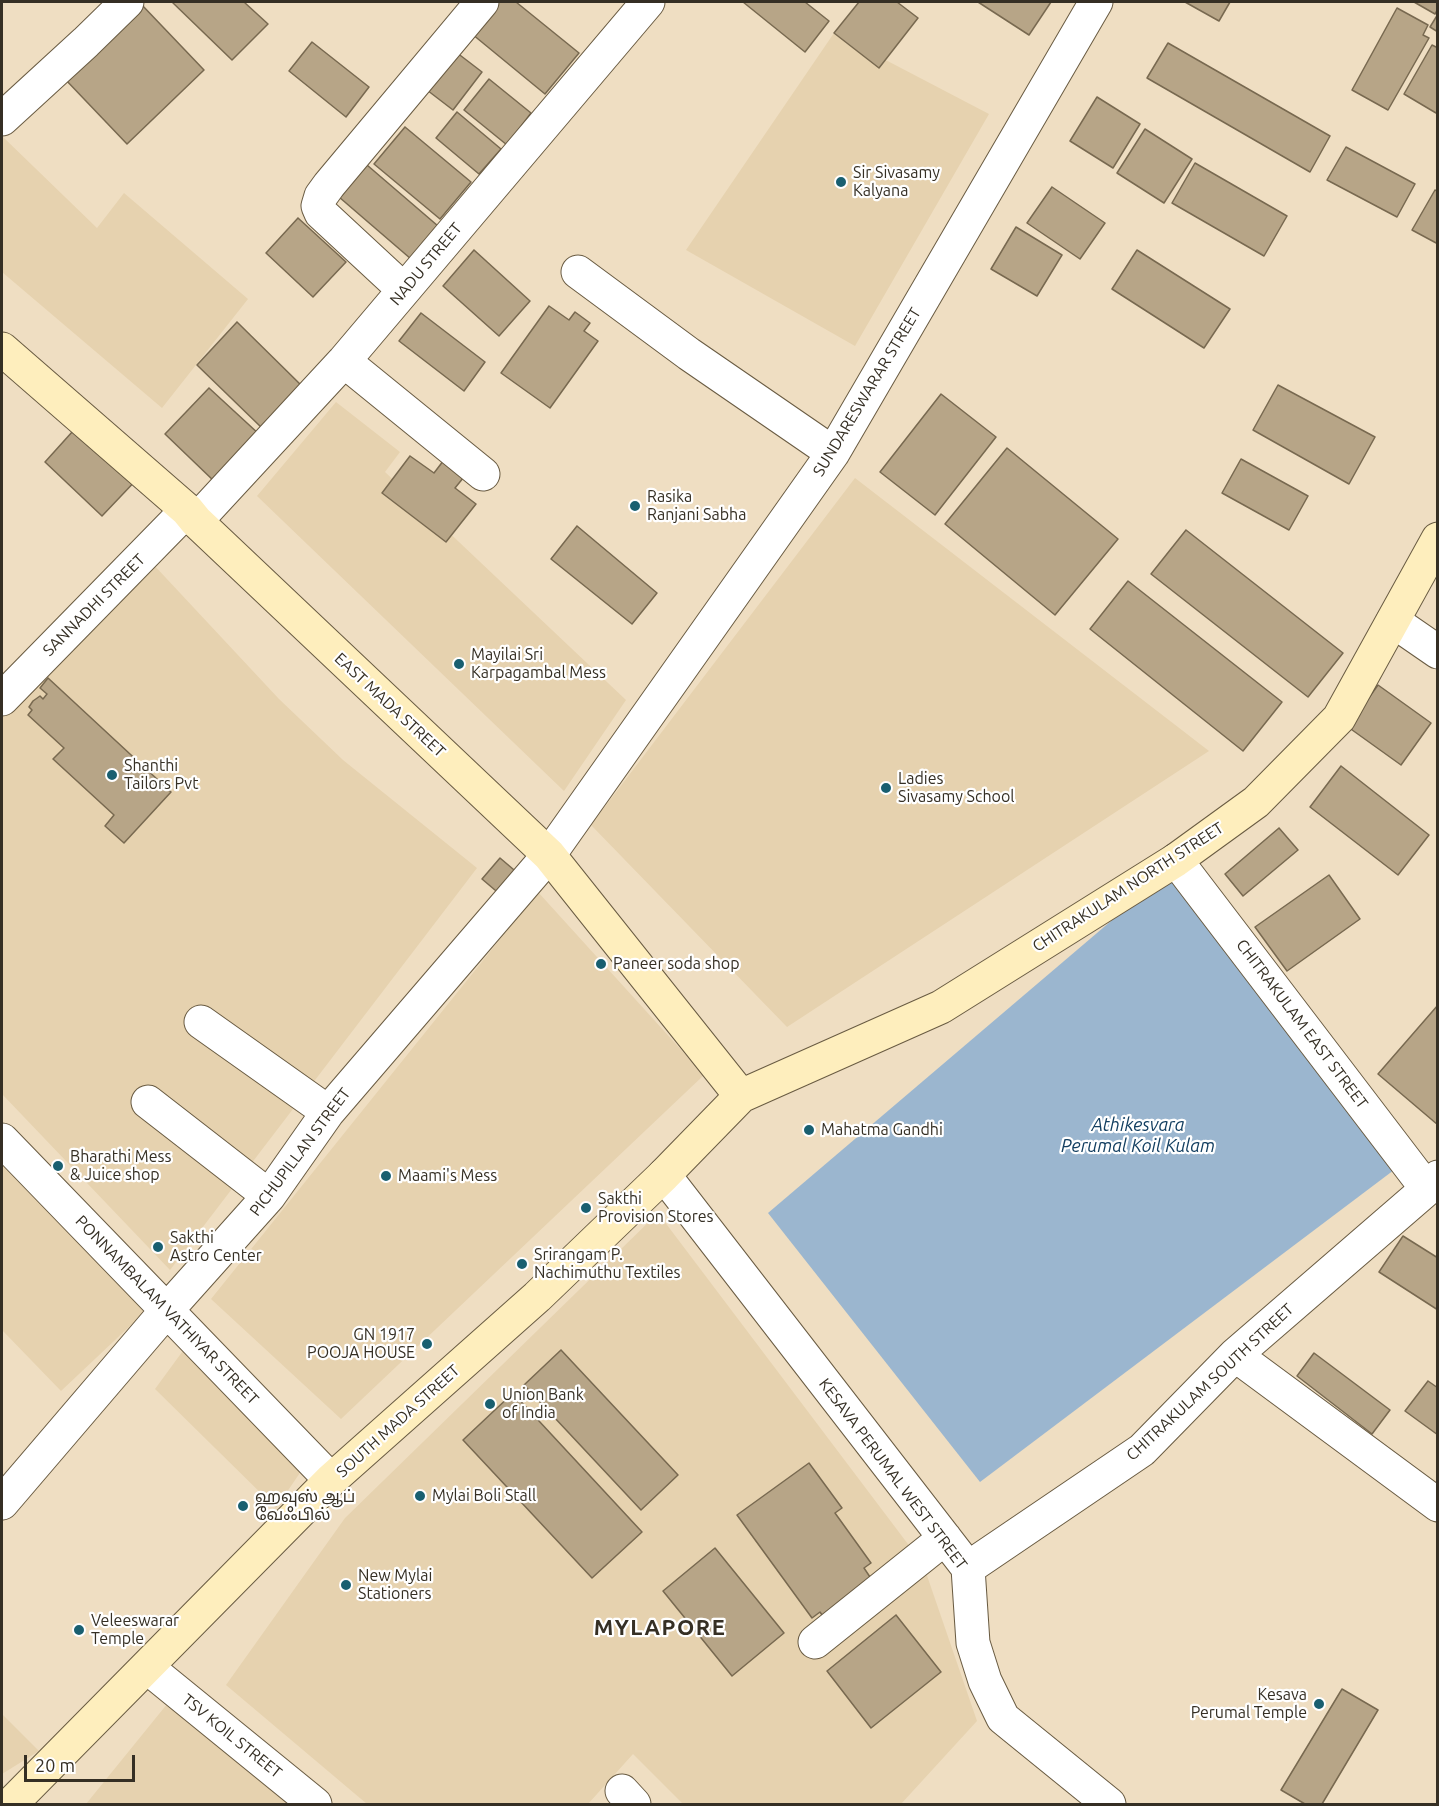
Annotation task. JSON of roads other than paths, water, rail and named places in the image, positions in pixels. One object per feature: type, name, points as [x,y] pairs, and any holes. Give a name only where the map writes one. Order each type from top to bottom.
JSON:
[{"type":"street","points":[[2,119],[127,2]]},
{"type":"street","points":[[404,290],[321,213],[318,206],[321,196],[329,185],[482,2]]},
{"type":"street","name":"NADU STREET","points":[[192,516],[344,361],[648,2]]},
{"type":"street","name":"SUNDARESWARAR STREET","points":[[549,855],[833,453],[1096,2]]},
{"type":"street","points":[[578,273],[689,354],[833,453]]},
{"type":"street","name":"EAST MADA STREET","points":[[2,349],[192,516],[549,855],[741,1096]]},
{"type":"street","points":[[344,361],[483,474]]},
{"type":"street","name":"SANNADHI STREET","points":[[2,699],[192,516]]},
{"type":"street","name":"CHITRAKULAM NORTH STREET","points":[[741,1096],[941,1007],[1176,860],[1256,802],[1339,718],[1394,621],[1437,538]]},
{"type":"street","points":[[1394,621],[1437,652]]},
{"type":"street","name":"PICHUPILLAN STREET","points":[[2,1503],[167,1310],[269,1196],[328,1112],[549,855]]},
{"type":"street","name":"CHITRAKULAM EAST STREET","points":[[1176,860],[1432,1183]]},
{"type":"street","points":[[201,1022],[328,1112]]},
{"type":"street","name":"SOUTH MADA STREET","points":[[11,1804],[148,1668],[331,1480],[537,1298],[664,1176],[741,1096]]},
{"type":"street","points":[[148,1102],[269,1196]]},
{"type":"street","name":"PONNAMBALAM VATHIYAR STREET","points":[[2,1140],[331,1480]]},
{"type":"street","name":"KESAVA PERUMAL WEST STREET","points":[[664,1176],[968,1568],[973,1643],[984,1681],[1003,1718],[1108,1804]]},
{"type":"street","name":"CHITRAKULAM SOUTH STREET","points":[[968,1568],[1142,1450],[1235,1355],[1432,1183]]},
{"type":"street","points":[[1235,1355],[1437,1505]]},
{"type":"street","points":[[815,1642],[945,1538]]},
{"type":"street","name":"TSV KOIL STREET","points":[[148,1668],[315,1804]]},
{"type":"water","name":"Athikesvara Perumal Koil Kulam","points":[[1171,870],[1394,1170],[980,1482],[768,1213]]},
{"type":"place","name":"Sir Sivasamy Kalyana","points":[[841,182]]},
{"type":"place","name":"Rasika Ranjani Sabha","points":[[635,506]]},
{"type":"place","name":"Mayilai Sri Karpagambal Mess","points":[[459,664]]},
{"type":"place","name":"Shanthi Tailors Pvt","points":[[112,775]]},
{"type":"place","name":"Ladies Sivasamy School","points":[[886,788]]},
{"type":"place","name":"Paneer soda shop","points":[[601,964]]},
{"type":"place","name":"Mahatma Gandhi","points":[[809,1130]]},
{"type":"place","name":"Bharathi Mess & Juice shop","points":[[58,1166]]},
{"type":"place","name":"Maami's Mess","points":[[386,1176]]},
{"type":"place","name":"Sakthi Provision Stores","points":[[586,1208]]},
{"type":"place","name":"Sakthi Astro Center","points":[[158,1247]]},
{"type":"place","name":"Srirangam P. Nachimuthu Textiles","points":[[522,1264]]},
{"type":"place","name":"GN 1917 POOJA HOUSE","points":[[427,1344]]},
{"type":"place","name":"Union Bank of India","points":[[490,1404]]},
{"type":"place","name":"Mylai Boli Stall","points":[[420,1496]]},
{"type":"place","name":"ஹவுஸ் ஆப் வேஃபில்","points":[[243,1506]]},
{"type":"place","name":"New Mylai Stationers","points":[[346,1585]]},
{"type":"place","name":"Veleeswarar Temple","points":[[79,1630]]},
{"type":"place","name":"Kesava Perumal Temple","points":[[1319,1704]]},
{"type":"district","name":"MYLAPORE","points":[[660,1628]]}]
